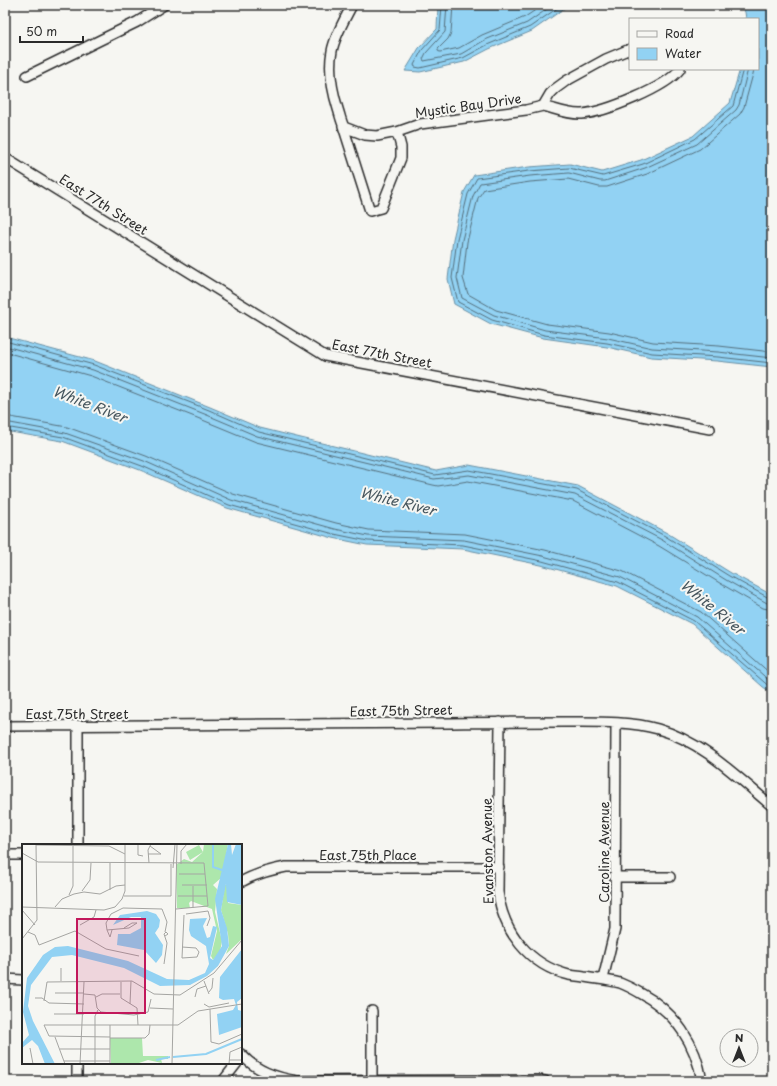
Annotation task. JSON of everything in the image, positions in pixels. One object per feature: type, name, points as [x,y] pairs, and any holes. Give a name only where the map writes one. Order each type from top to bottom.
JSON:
[{"type":"street","points":[[28,76],[137,22],[164,5]]},
{"type":"street","points":[[352,5],[336,38],[332,50],[330,67],[331,83],[370,211],[381,208],[401,158],[401,147],[397,132]]},
{"type":"street","points":[[629,49],[606,59],[566,81],[550,94],[543,106],[575,114],[594,112],[638,97],[670,79],[679,70]]},
{"type":"street","name":"Mystic Bay Drive","points":[[343,126],[365,135],[377,136],[397,132],[420,124],[526,110],[543,106]]},
{"type":"street","name":"East 77th Street","points":[[5,158],[325,356],[710,429]]},
{"type":"street","name":"East 75th Street","points":[[5,726],[500,722],[616,723],[637,725],[658,729],[695,744],[716,759],[772,806]]},
{"type":"street","name":"Evanston Avenue","points":[[500,722],[498,892],[503,915],[511,933],[523,948],[537,961],[550,969],[569,975],[603,979],[619,983],[634,989],[657,1003],[672,1017],[690,1042],[702,1081]]},
{"type":"street","name":"Caroline Avenue","points":[[603,979],[615,929],[616,723]]},
{"type":"street","points":[[78,726],[78,844]]},
{"type":"street","points":[[5,855],[22,855]]},
{"type":"street","name":"East 75th Place","points":[[242,882],[270,870],[286,867],[499,867]]},
{"type":"street","points":[[616,877],[670,877]]},
{"type":"street","points":[[5,979],[22,980]]},
{"type":"street","points":[[372,1011],[372,1080]]},
{"type":"street","points":[[242,1059],[269,1074],[296,1081],[545,1081]]},
{"type":"street","points":[[77,1064],[77,1081]]},
{"type":"street","points":[[223,1081],[236,1064]]},
{"type":"water","points":[[438,5],[569,5],[532,31],[489,49],[464,62],[420,72],[405,71],[419,48],[437,29]]},
{"type":"water","points":[[741,5],[772,5],[772,367],[717,361],[651,357],[607,347],[543,338],[491,324],[454,304],[448,279],[453,239],[464,192],[474,175],[529,167],[570,164],[602,172],[641,160],[693,136],[730,103],[740,70],[759,70],[759,18],[746,18],[745,12]]},
{"type":"water","name":"White River","points":[[5,337],[95,361],[260,428],[436,471],[469,465],[578,486],[667,533],[731,573],[772,595],[772,694],[692,624],[617,586],[541,565],[463,549],[367,545],[333,538],[227,508],[140,470],[62,441],[5,431]]}]
